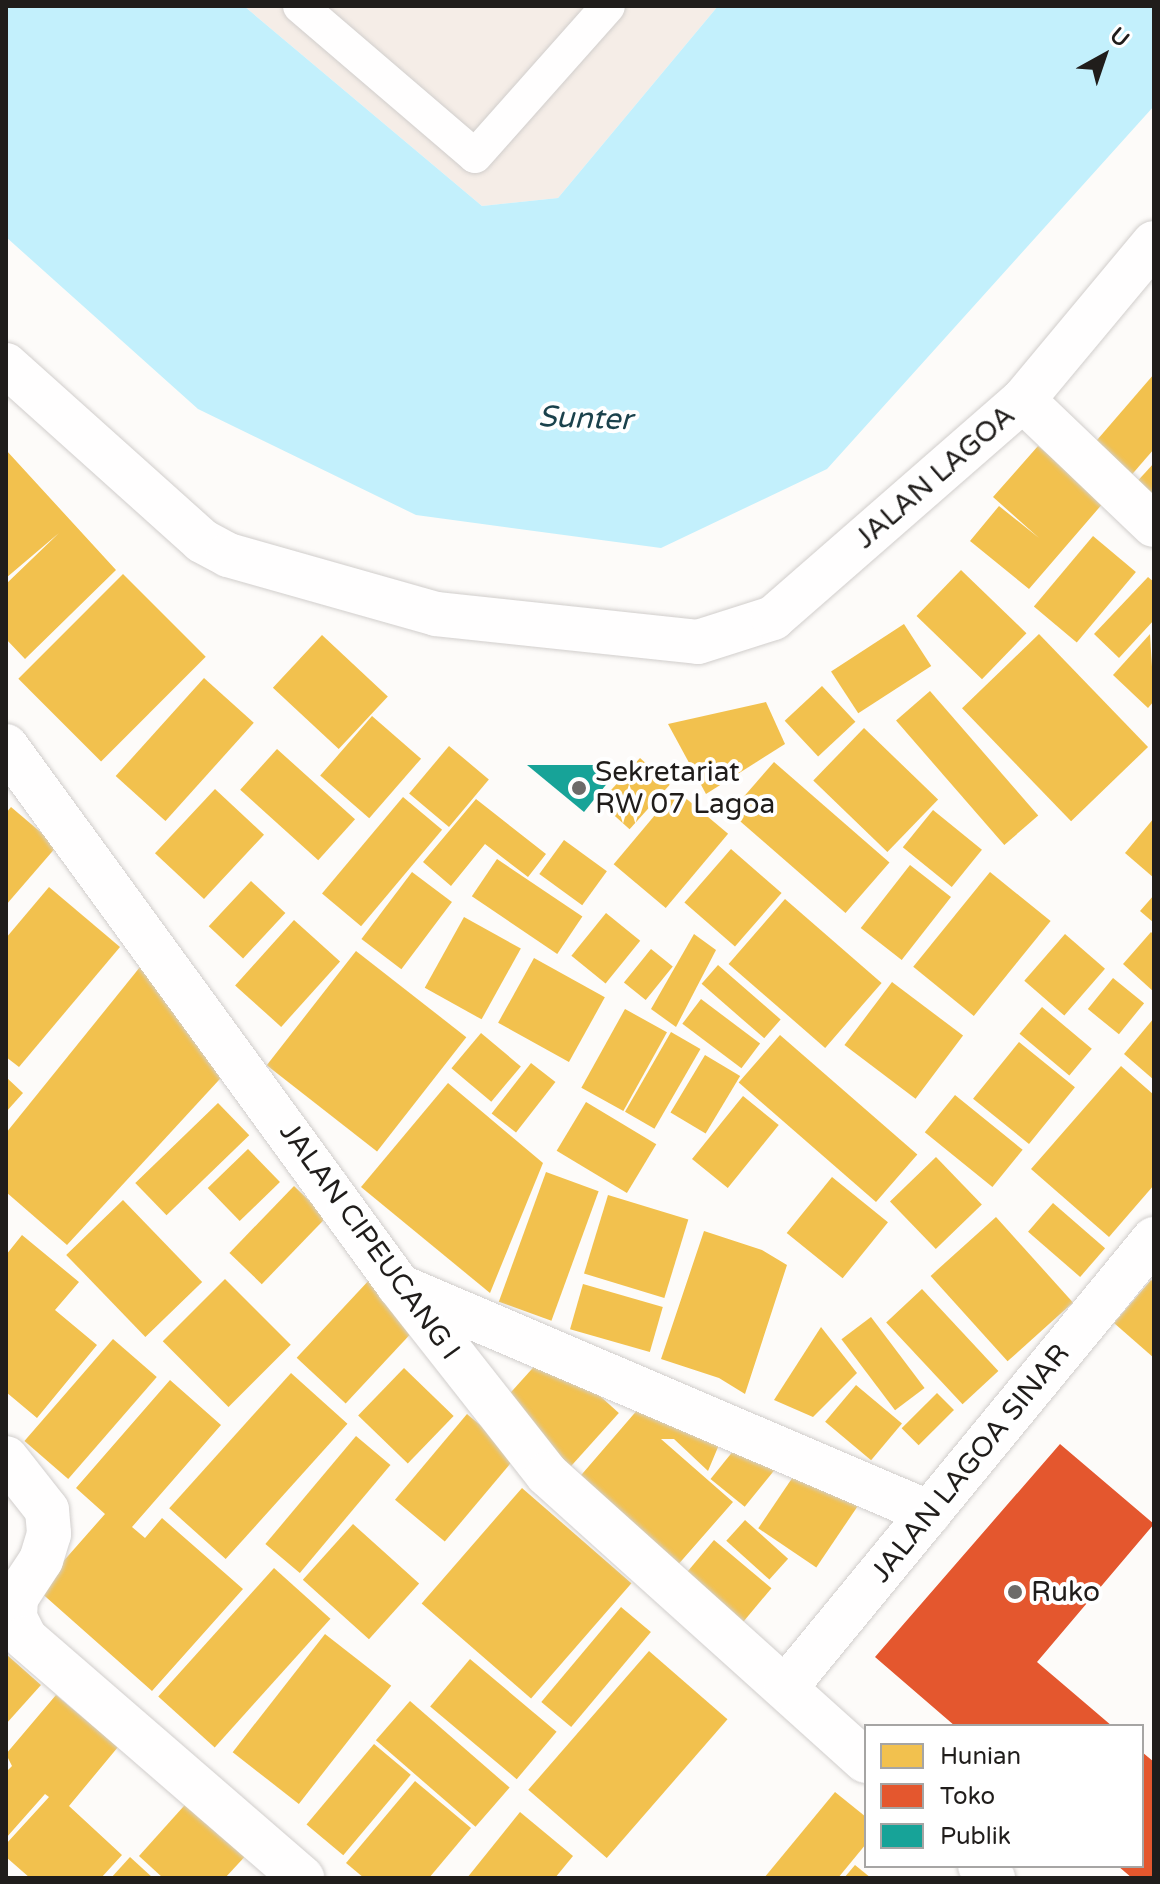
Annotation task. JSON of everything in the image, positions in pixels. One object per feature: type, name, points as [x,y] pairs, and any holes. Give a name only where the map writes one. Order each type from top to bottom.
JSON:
[{"type":"street","name":"JALAN LAGOA","points":[[6,365],[202,541],[228,555],[436,614],[670,642],[723,637],[773,618],[1023,400],[1154,243]]},
{"type":"street","points":[[1023,400],[1154,525]]},
{"type":"street","name":"JALAN CIPEUCANG I","points":[[6,746],[399,1286],[547,1474],[864,1759]]},
{"type":"street","name":"JALAN LAGOA SINAR","points":[[786,1687],[1154,1239]]},
{"type":"street","points":[[399,1286],[930,1513]]},
{"type":"street","points":[[6,1458],[47,1510],[49,1534],[41,1560],[16,1598],[15,1618],[25,1638],[302,1878]]},
{"type":"lane","points":[[300,6],[475,156],[608,6]]},
{"type":"shaded area","points":[[244,6],[718,6],[558,198],[482,206]]},
{"type":"water","name":"Sunter","points":[[6,6],[244,6],[482,206],[558,198],[718,6],[1154,6],[1154,106],[827,469],[661,548],[416,515],[198,409],[6,237]]},
{"type":"building: Hunian","points":[[1154,374],[1154,449],[1128,479],[1091,447]]},
{"type":"building: Hunian","points":[[1038,446],[1104,502],[1029,589],[970,541],[999,506],[1039,538],[993,497]]},
{"type":"building: Hunian","points":[[6,450],[116,570],[25,659],[6,639],[6,584],[59,533],[6,578]]},
{"type":"building: Hunian","points":[[1154,463],[1154,506],[1133,486]]},
{"type":"building: Hunian","points":[[1093,536],[1136,572],[1077,642],[1034,606]]},
{"type":"building: Hunian","points":[[961,570],[1026,633],[982,679],[917,616]]},
{"type":"building: Hunian","points":[[123,574],[206,657],[101,761],[18,679]]},
{"type":"building: Hunian","points":[[1148,577],[1154,582],[1154,620],[1119,658],[1094,634]]},
{"type":"building: Hunian","points":[[904,624],[931,666],[858,713],[831,671]]},
{"type":"building: Hunian","points":[[1039,634],[1148,747],[1071,821],[962,708]]},
{"type":"building: Hunian","points":[[1150,634],[1154,701],[1148,708],[1113,675]]},
{"type":"building: Hunian","points":[[322,635],[388,696],[339,749],[273,688]]},
{"type":"building: Hunian","points":[[204,678],[254,723],[165,821],[116,776]]},
{"type":"building: Hunian","points":[[822,686],[855,722],[818,757],[785,721]]},
{"type":"building: Hunian","points":[[930,691],[1038,816],[1004,845],[896,721]]},
{"type":"building: Hunian","points":[[766,702],[785,744],[706,794],[668,724]]},
{"type":"building: Hunian","points":[[372,716],[421,759],[369,818],[320,776]]},
{"type":"building: Hunian","points":[[864,728],[938,800],[887,852],[813,781]]},
{"type":"building: Hunian","points":[[449,746],[489,779],[449,827],[409,793]]},
{"type":"building: Hunian","points":[[277,749],[355,819],[318,860],[240,790]]},
{"type":"building: Hunian","points":[[640,758],[670,785],[630,829],[600,803]]},
{"type":"building: Hunian","points":[[774,762],[889,862],[846,913],[730,813]]},
{"type":"building: Hunian","points":[[215,789],[264,835],[204,899],[155,853]]},
{"type":"building: Hunian","points":[[676,790],[728,834],[666,908],[614,864]]},
{"type":"building: Hunian","points":[[403,797],[442,830],[361,926],[322,894]]},
{"type":"building: Hunian","points":[[476,799],[546,854],[528,877],[485,844],[451,886],[423,862]]},
{"type":"building: Hunian","points":[[11,807],[57,846],[6,905],[6,813]]},
{"type":"building: Hunian","points":[[933,810],[982,850],[952,887],[903,847]]},
{"type":"building: Hunian","points":[[1154,818],[1154,878],[1125,853]]},
{"type":"building: Hunian","points":[[564,840],[607,871],[582,905],[539,874]]},
{"type":"building: Hunian","points":[[731,849],[782,893],[735,947],[684,903]]},
{"type":"building: Hunian","points":[[497,859],[582,917],[557,954],[472,896]]},
{"type":"building: Hunian","points":[[910,865],[951,897],[902,960],[861,928]]},
{"type":"building: Hunian","points":[[412,872],[452,902],[401,969],[361,939]]},
{"type":"building: Hunian","points":[[990,872],[1051,921],[974,1016],[913,967]]},
{"type":"building: Hunian","points":[[251,881],[285,913],[243,958],[209,926]]},
{"type":"building: Hunian","points":[[49,887],[120,947],[19,1067],[6,1057],[6,938]]},
{"type":"building: Hunian","points":[[1154,895],[1154,923],[1140,911]]},
{"type":"building: Hunian","points":[[785,899],[882,983],[825,1048],[729,964]]},
{"type":"building: Hunian","points":[[606,913],[640,941],[606,983],[571,956]]},
{"type":"building: Hunian","points":[[464,917],[521,949],[482,1019],[425,988]]},
{"type":"building: Hunian","points":[[294,920],[340,961],[281,1027],[235,985]]},
{"type":"building: Hunian","points":[[1151,932],[1154,935],[1154,992],[1123,964]]},
{"type":"building: Hunian","points":[[694,934],[716,950],[676,1027],[651,1009]]},
{"type":"building: Hunian","points":[[1065,934],[1105,969],[1064,1016],[1024,981]]},
{"type":"building: Hunian","points":[[651,949],[673,967],[646,1000],[624,982]]},
{"type":"building: Hunian","points":[[356,951],[466,1037],[377,1151],[267,1065]]},
{"type":"building: Hunian","points":[[534,958],[605,997],[569,1062],[498,1023]]},
{"type":"building: Hunian","points":[[718,965],[781,1019],[764,1038],[702,984]]},
{"type":"building: Hunian","points":[[140,967],[230,1068],[67,1245],[6,1192],[6,1133]]},
{"type":"building: Hunian","points":[[1113,978],[1144,1003],[1119,1034],[1088,1009]]},
{"type":"building: Hunian","points":[[892,982],[963,1036],[916,1099],[844,1045]]},
{"type":"building: Hunian","points":[[701,999],[760,1044],[741,1068],[682,1024]]},
{"type":"building: Hunian","points":[[1042,1007],[1092,1049],[1069,1076],[1020,1034]]},
{"type":"building: Hunian","points":[[625,1009],[667,1032],[623,1111],[581,1088]]},
{"type":"building: Hunian","points":[[1154,1018],[1154,1080],[1124,1054]]},
{"type":"building: Hunian","points":[[671,1032],[700,1049],[654,1129],[625,1112]]},
{"type":"building: Hunian","points":[[481,1033],[521,1066],[491,1102],[451,1068]]},
{"type":"building: Hunian","points":[[780,1035],[917,1154],[876,1202],[739,1083]]},
{"type":"building: Hunian","points":[[1019,1042],[1075,1087],[1029,1144],[973,1099]]},
{"type":"building: Hunian","points":[[705,1055],[740,1076],[706,1134],[670,1112]]},
{"type":"building: Hunian","points":[[531,1063],[555,1082],[516,1133],[492,1113]]},
{"type":"building: Hunian","points":[[1121,1066],[1154,1095],[1154,1185],[1109,1237],[1031,1169]]},
{"type":"building: Hunian","points":[[6,1077],[23,1093],[6,1112]]},
{"type":"building: Hunian","points":[[448,1083],[543,1163],[490,1293],[361,1187]]},
{"type":"building: Hunian","points":[[955,1095],[1023,1150],[992,1187],[925,1132]]},
{"type":"building: Hunian","points":[[743,1096],[779,1125],[728,1188],[692,1159]]},
{"type":"building: Hunian","points":[[586,1102],[656,1144],[627,1193],[557,1151]]},
{"type":"building: Hunian","points":[[218,1103],[249,1135],[167,1215],[135,1183]]},
{"type":"building: Hunian","points":[[248,1149],[280,1182],[240,1221],[208,1188]]},
{"type":"building: Hunian","points":[[936,1157],[982,1204],[936,1249],[890,1201]]},
{"type":"building: Hunian","points":[[546,1172],[599,1191],[551,1321],[499,1302]]},
{"type":"building: Hunian","points":[[832,1177],[888,1222],[843,1278],[787,1233]]},
{"type":"building: Hunian","points":[[294,1186],[326,1217],[262,1284],[229,1253]]},
{"type":"building: Hunian","points":[[608,1195],[688,1220],[664,1298],[584,1273]]},
{"type":"building: Hunian","points":[[123,1200],[202,1282],[145,1337],[66,1255]]},
{"type":"building: Hunian","points":[[1053,1203],[1105,1248],[1080,1277],[1028,1232]]},
{"type":"building: Hunian","points":[[996,1217],[1073,1302],[1008,1361],[931,1276]]},
{"type":"building: Hunian","points":[[704,1231],[762,1250],[787,1265],[745,1394],[719,1378],[661,1359]]},
{"type":"building: Hunian","points":[[22,1235],[79,1282],[55,1310],[97,1345],[37,1418],[6,1392],[6,1255]]},
{"type":"building: Hunian","points":[[371,1278],[420,1324],[346,1403],[297,1358]]},
{"type":"building: Hunian","points":[[225,1279],[291,1345],[229,1407],[163,1341]]},
{"type":"building: Hunian","points":[[1151,1280],[1154,1282],[1154,1358],[1114,1323]]},
{"type":"building: Hunian","points":[[583,1284],[663,1307],[650,1352],[570,1329]]},
{"type":"building: Hunian","points":[[922,1289],[998,1371],[963,1404],[886,1322]]},
{"type":"building: Hunian","points":[[871,1317],[925,1388],[895,1410],[841,1339]]},
{"type":"building: Hunian","points":[[821,1327],[857,1373],[813,1417],[774,1400]]},
{"type":"building: Hunian","points":[[113,1339],[157,1377],[68,1479],[24,1441]]},
{"type":"building: Hunian","points":[[549,1350],[619,1413],[568,1469],[498,1406]]},
{"type":"building: Hunian","points":[[404,1368],[454,1416],[408,1463],[358,1415]]},
{"type":"building: Hunian","points":[[291,1373],[347,1424],[226,1559],[169,1508]]},
{"type":"building: Hunian","points":[[170,1380],[221,1425],[132,1527],[145,1538],[162,1518],[243,1589],[152,1691],[38,1590],[105,1514],[76,1488]]},
{"type":"building: Hunian","points":[[856,1385],[902,1424],[871,1460],[825,1422]]},
{"type":"building: Hunian","points":[[937,1393],[954,1410],[919,1445],[902,1428]]},
{"type":"building: Hunian","points":[[639,1408],[726,1428],[708,1471],[674,1439],[661,1439],[733,1502],[669,1575],[570,1488]]},
{"type":"building: Hunian","points":[[467,1414],[517,1456],[445,1542],[395,1500]]},
{"type":"building: Hunian","points":[[747,1434],[781,1462],[745,1507],[710,1479]]},
{"type":"building: Hunian","points":[[356,1436],[390,1465],[300,1573],[265,1544]]},
{"type":"building: Hunian","points":[[803,1462],[861,1501],[816,1567],[758,1528]]},
{"type":"building: Hunian","points":[[522,1488],[631,1583],[531,1699],[422,1603]]},
{"type":"building: Hunian","points":[[745,1520],[788,1559],[769,1580],[726,1541]]},
{"type":"building: Hunian","points":[[353,1524],[419,1584],[369,1639],[303,1580]]},
{"type":"building: Hunian","points":[[714,1540],[771,1588],[734,1633],[676,1585]]},
{"type":"building: Hunian","points":[[274,1568],[330,1619],[215,1747],[158,1697]]},
{"type":"building: Hunian","points":[[621,1607],[651,1632],[571,1727],[541,1702]]},
{"type":"building: Hunian","points":[[325,1634],[391,1686],[299,1804],[233,1752]]},
{"type":"building: Hunian","points":[[649,1651],[727,1719],[607,1858],[528,1790]]},
{"type":"building: Hunian","points":[[6,1654],[41,1685],[6,1724]]},
{"type":"building: Hunian","points":[[470,1659],[557,1732],[517,1779],[430,1706]]},
{"type":"building: Hunian","points":[[56,1695],[118,1747],[69,1806],[122,1855],[101,1878],[30,1878],[6,1857],[6,1844],[49,1797],[45,1794],[6,1838],[6,1772],[12,1766],[6,1754]]},
{"type":"building: Hunian","points":[[410,1701],[510,1788],[476,1827],[376,1740]]},
{"type":"building: Hunian","points":[[374,1744],[411,1775],[343,1855],[307,1824]]},
{"type":"building: Hunian","points":[[415,1781],[471,1828],[429,1878],[364,1878],[346,1863]]},
{"type":"building: Hunian","points":[[835,1792],[864,1815],[864,1846],[838,1878],[764,1878]]},
{"type":"building: Hunian","points":[[192,1797],[250,1851],[225,1878],[163,1878],[139,1856]]},
{"type":"building: Hunian","points":[[520,1812],[573,1856],[555,1878],[467,1878]]},
{"type":"building: Hunian","points":[[130,1857],[153,1878],[111,1878]]},
{"type":"building: Hunian","points":[[855,1865],[871,1878],[844,1878]]},
{"type":"building: Toko","name":"Ruko","points":[[1060,1444],[1154,1524],[1037,1662],[1110,1724],[953,1724],[875,1657]]},
{"type":"building: Toko","points":[[1144,1754],[1154,1762],[1154,1878],[1132,1878],[1120,1868],[1144,1868]]},
{"type":"building: Publik","name":"Sekretariat RW 07 Lagoa","points":[[527,765],[622,765],[584,812]]},
{"type":"place","name":"Sekretariat RW 07 Lagoa","points":[[579,788]]},
{"type":"place","name":"Ruko","points":[[1015,1592]]}]
